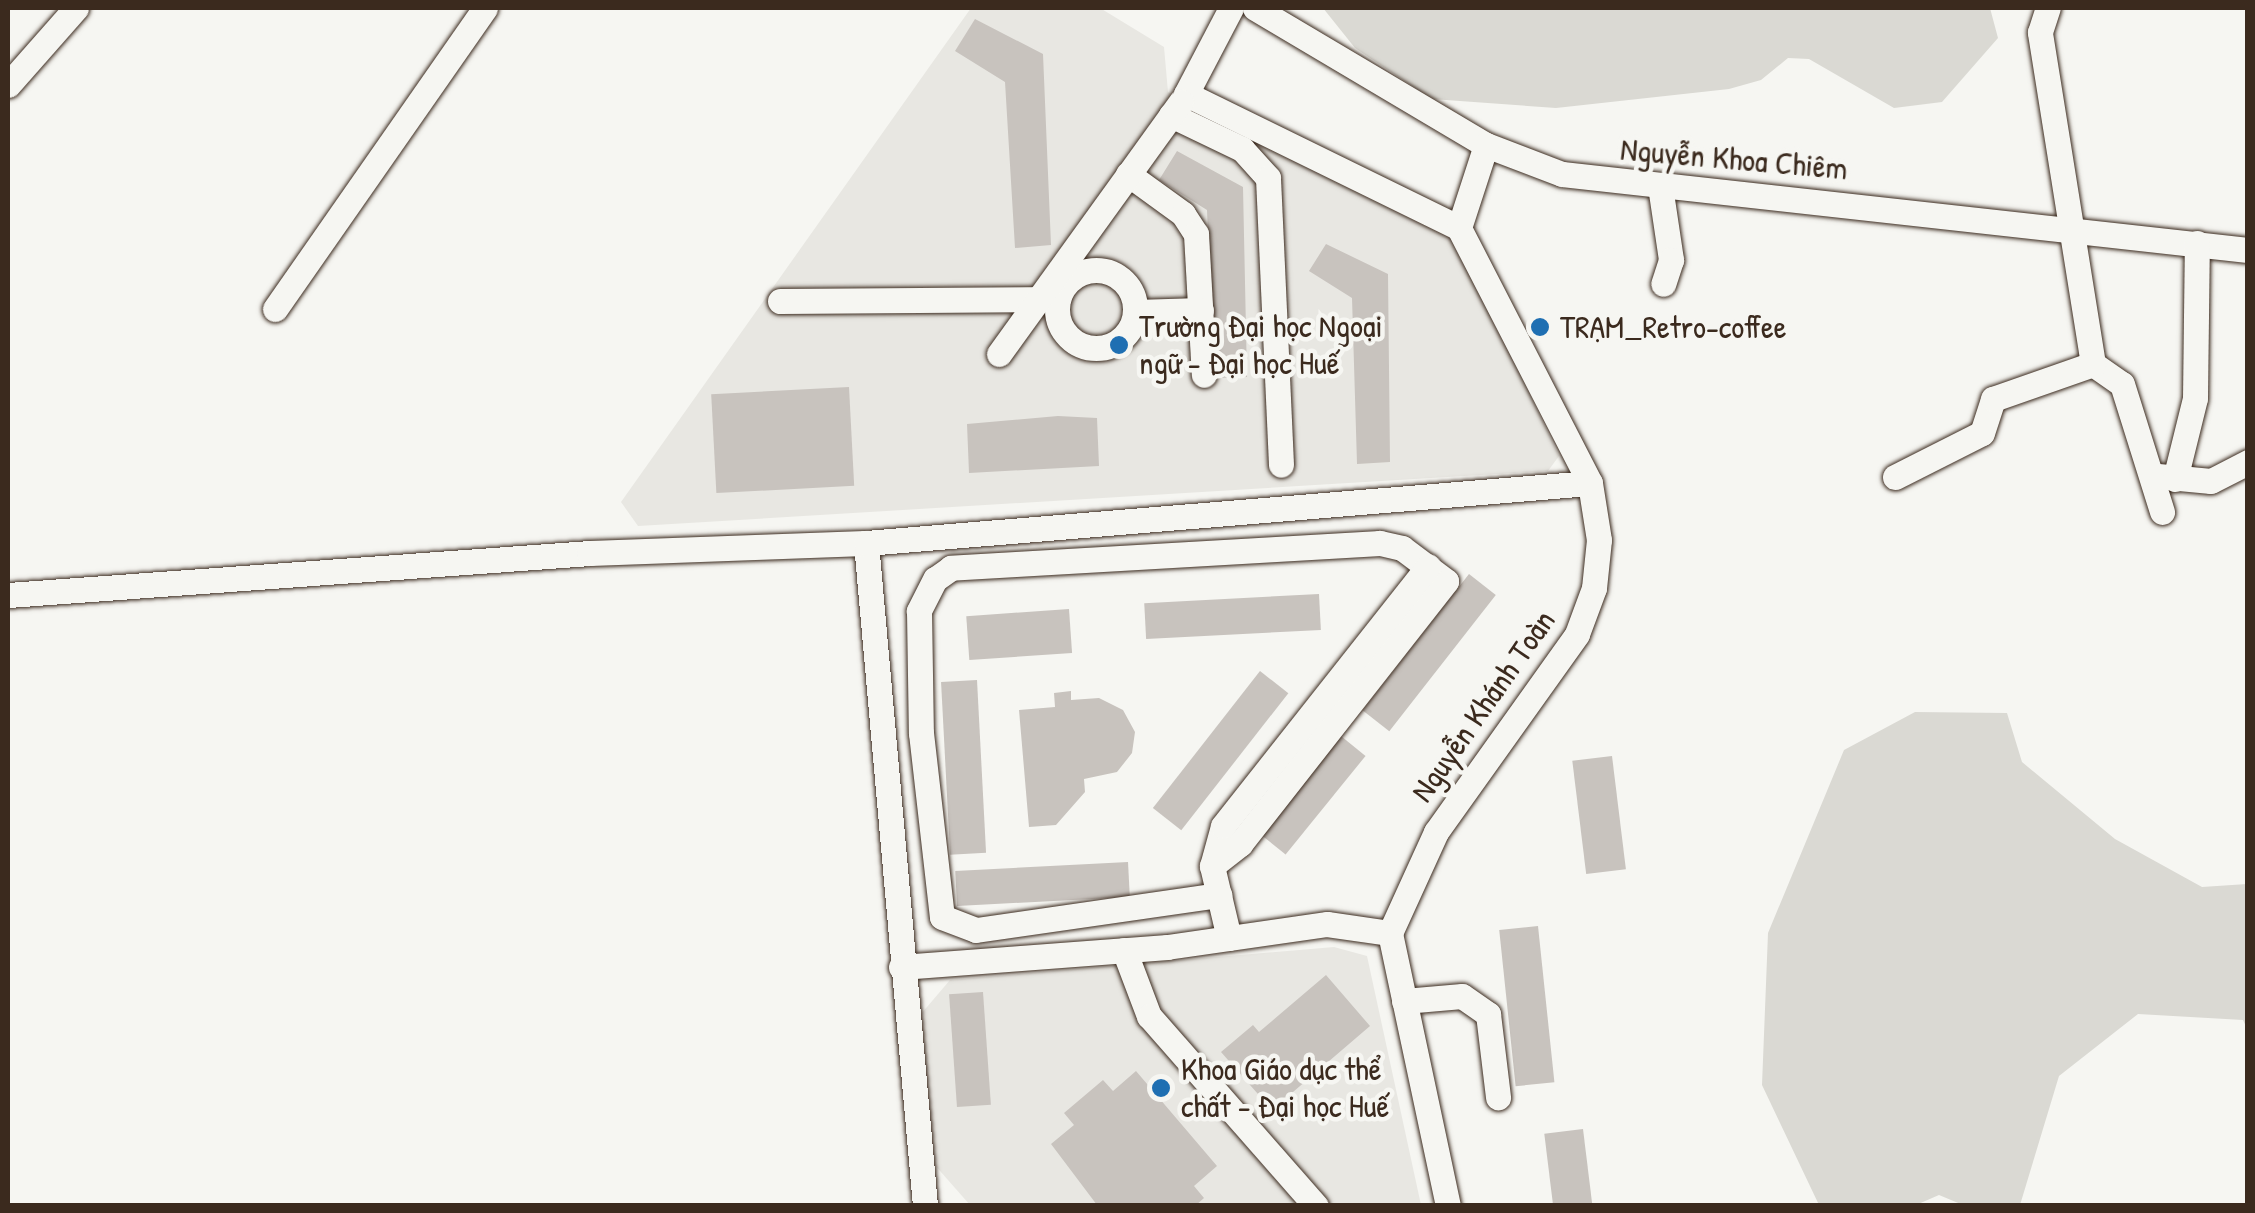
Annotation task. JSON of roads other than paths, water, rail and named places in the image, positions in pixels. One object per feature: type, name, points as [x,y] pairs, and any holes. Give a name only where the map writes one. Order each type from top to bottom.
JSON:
[{"type":"street","points":[[8,85],[76,8]]},
{"type":"street","points":[[275,309],[486,8]]},
{"type":"street","points":[[999,354],[1048,297],[1179,104],[1231,8]]},
{"type":"street","name":"Nguyễn Khoa Chiêm","points":[[1255,8],[1486,145],[1562,174],[2067,226],[2248,250]]},
{"type":"street","points":[[2048,8],[2040,32],[2067,226],[2093,364],[2122,384],[2164,477]]},
{"type":"street","points":[[1179,104],[1459,228],[1486,145]]},
{"type":"street","points":[[1179,104],[1242,149],[1268,178],[1281,465]]},
{"type":"street","points":[[1128,174],[1190,222],[1202,310],[1204,375]]},
{"type":"street","points":[[1660,186],[1670,260],[1663,284]]},
{"type":"street","name":"Nguyễn Khánh Toàn","points":[[1390,933],[1436,832],[1577,634],[1594,588],[1599,540],[1590,483],[1459,228]]},
{"type":"street","points":[[2162,512],[2164,477],[2196,398],[2196,243]]},
{"type":"street","points":[[780,300],[1048,297],[1076,275],[1105,271],[1129,289],[1134,312],[1116,342],[1086,347],[1062,329],[1048,297]]},
{"type":"street","points":[[1134,312],[1202,310]]},
{"type":"street","points":[[1896,476],[1982,433],[1993,399],[2093,364]]},
{"type":"street","points":[[2164,477],[2224,478],[2248,462]]},
{"type":"street","points":[[8,595],[589,553],[866,543],[1590,483]]},
{"type":"street","points":[[866,543],[901,967],[926,1203]]},
{"type":"street","points":[[1219,894],[976,930],[942,916],[921,733],[925,591],[951,568],[1321,545],[1380,543],[1428,566],[1224,826],[1212,866],[1219,894],[1229,938]]},
{"type":"street","points":[[901,967],[1124,950],[1327,924],[1390,933],[1448,1206]]},
{"type":"street","points":[[1124,950],[1149,1016],[1316,1206]]},
{"type":"street","points":[[1404,1001],[1462,996],[1488,1014],[1498,1097]]},
{"type":"place","name":"TRẠM_Retro-coffee","points":[[1540,327]]},
{"type":"place","name":"Trường Đại học Ngoại ngữ - Đại học Huế","points":[[1119,345]]},
{"type":"place","name":"Khoa Giáo dục thể chất - Đại học Huế","points":[[1161,1088]]}]
